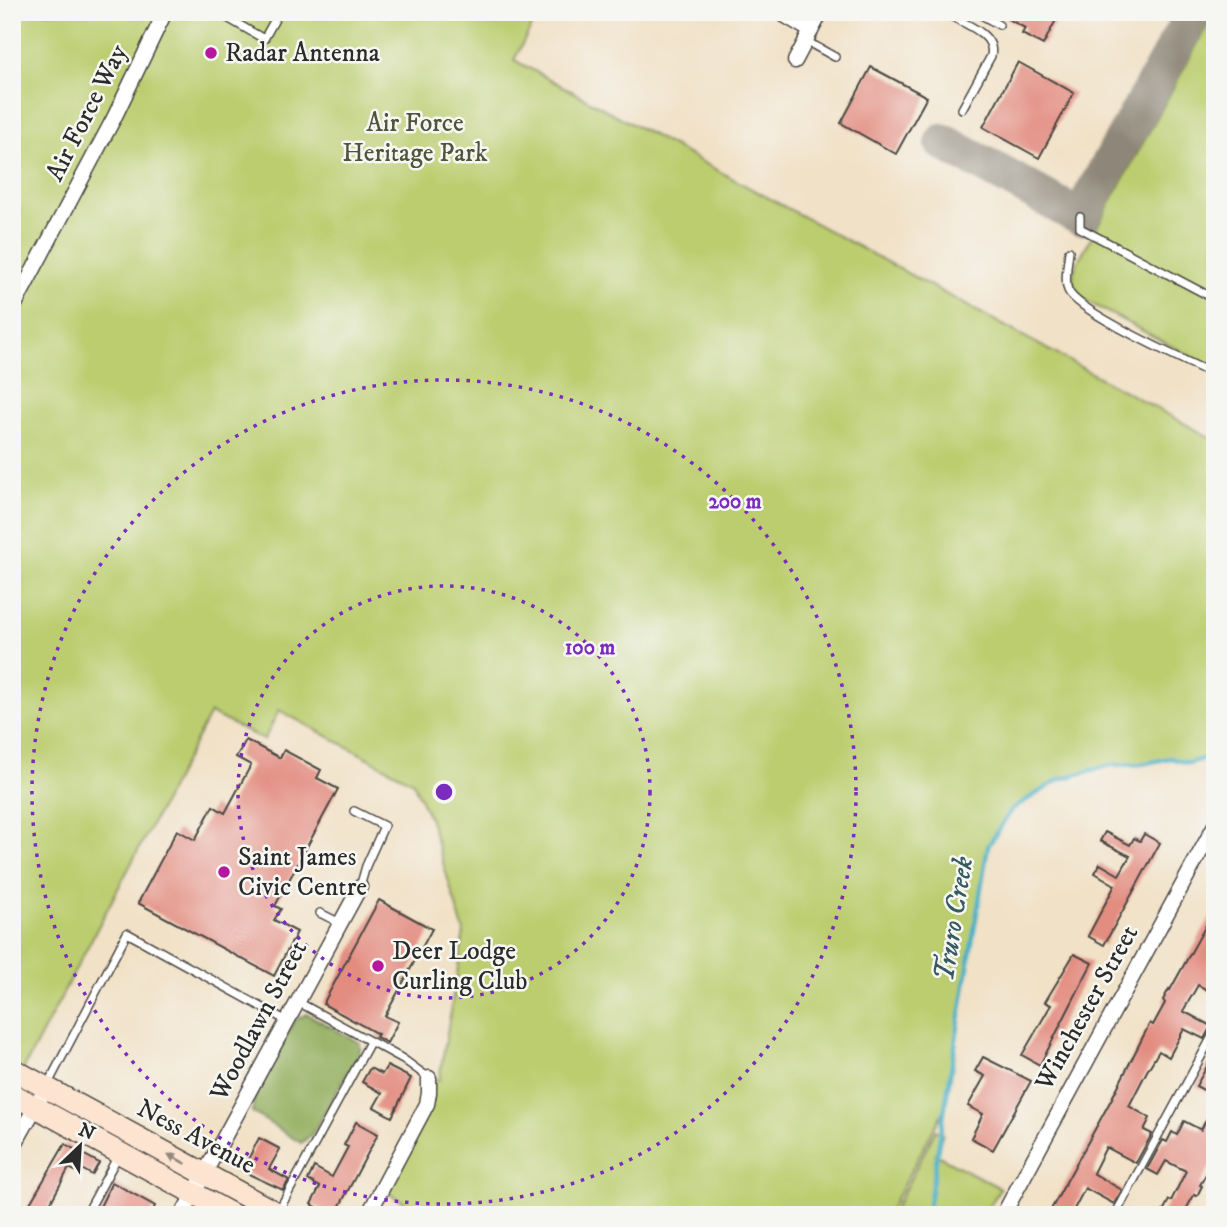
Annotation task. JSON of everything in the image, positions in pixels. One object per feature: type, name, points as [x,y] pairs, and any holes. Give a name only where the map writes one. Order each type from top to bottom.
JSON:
[{"type":"main road","name":"Ness Avenue","points":[[12,1069],[279,1214]]},
{"type":"main road","name":"Ness Avenue","points":[[12,1094],[233,1215]]},
{"type":"street","name":"Air Force Way","points":[[14,300],[114,118],[165,12]]},
{"type":"street","points":[[779,12],[808,36]]},
{"type":"street","points":[[795,61],[821,12]]},
{"type":"street","name":"Winchester Street","points":[[1003,1215],[1215,825]]},
{"type":"street","name":"Woodlawn Street","points":[[182,1215],[360,887]]},
{"type":"street","points":[[368,1215],[426,1104],[429,1078]]},
{"type":"street","points":[[12,1149],[46,1088]]},
{"type":"lane","points":[[217,12],[264,39],[279,12]]},
{"type":"lane","points":[[943,12],[988,37],[992,46],[991,56],[962,109]]},
{"type":"lane","points":[[976,12],[999,25]]},
{"type":"lane","points":[[808,36],[835,57]]},
{"type":"lane","points":[[1080,217],[1080,229],[1215,299]]},
{"type":"lane","points":[[1069,251],[1067,288],[1074,300],[1123,329],[1215,375]]},
{"type":"lane","points":[[354,811],[384,826],[366,866],[360,887]]},
{"type":"lane","points":[[320,912],[340,923]]},
{"type":"lane","points":[[46,1088],[127,933],[287,1021]]},
{"type":"lane","points":[[297,1002],[403,1059],[429,1078]]},
{"type":"lane","points":[[1115,1215],[1215,1031]]},
{"type":"lane","points":[[279,1214],[370,1042]]},
{"type":"lane","points":[[86,1215],[120,1153]]},
{"type":"green space","name":"Air Force Heritage Park","points":[[12,12],[539,12],[514,60],[1215,440],[1215,755],[1189,763],[1170,758],[1142,764],[1112,765],[1060,779],[1012,809],[988,846],[944,1110],[887,1215],[428,1215],[380,1189],[427,1104],[429,1078],[439,1080],[464,932],[430,820],[413,782],[279,710],[264,740],[210,713],[21,1074],[12,1069],[12,310],[19,298],[12,294]]},
{"type":"green space","points":[[1215,12],[1215,369],[1088,302],[1076,290],[1073,276],[1076,265]]},
{"type":"green space","points":[[307,1014],[360,1043],[360,1052],[312,1134],[301,1143],[252,1112],[256,1092],[295,1020]]},
{"type":"green space","points":[[936,1130],[943,1134],[935,1154],[1000,1188],[985,1215],[891,1215]]},
{"type":"building","points":[[995,12],[1049,12],[1047,15],[1056,20],[1043,45],[1022,34],[1025,28]]},
{"type":"building","points":[[1018,62],[1074,93],[1039,158],[983,127]]},
{"type":"building","points":[[871,67],[927,97],[896,154],[841,123]]},
{"type":"building","name":"Saint James Civic Centre","points":[[246,740],[280,758],[284,750],[321,770],[317,778],[338,789],[275,906],[281,909],[274,920],[297,932],[274,976],[138,903],[177,830],[195,840],[213,806],[225,813],[251,765],[236,757]]},
{"type":"building","points":[[1105,832],[1130,845],[1134,838],[1140,841],[1144,834],[1160,843],[1104,945],[1088,936],[1115,885],[1095,873],[1100,864],[1119,875],[1130,856],[1100,841]]},
{"type":"building","name":"Deer Lodge Curling Club","points":[[379,900],[432,929],[385,1016],[398,1022],[387,1043],[376,1037],[378,1034],[323,1004]]},
{"type":"building","points":[[1215,909],[1215,994],[1198,985],[1183,1011],[1211,1026],[1204,1039],[1184,1029],[1169,1057],[1159,1051],[1147,1071],[1129,1106],[1150,1118],[1144,1130],[1152,1134],[1136,1163],[1106,1147],[1093,1173],[1122,1190],[1114,1204],[1085,1188],[1071,1215],[1048,1215],[1150,1023],[1153,1025],[1165,1003],[1163,1000]]},
{"type":"building","points":[[1074,954],[1092,963],[1040,1065],[1022,1055],[1051,1005],[1045,1002]]},
{"type":"building","points":[[1215,1052],[1215,1082],[1209,1093],[1196,1086]]},
{"type":"building","points":[[983,1057],[1031,1081],[993,1150],[971,1138],[983,1114],[968,1106],[985,1076],[975,1071]]},
{"type":"building","points":[[387,1066],[411,1078],[392,1117],[374,1107],[382,1093],[362,1082],[370,1068],[382,1074]]},
{"type":"building","points":[[1207,1118],[1215,1122],[1215,1158],[1200,1185],[1202,1186],[1183,1215],[1161,1215],[1186,1171],[1166,1161],[1158,1175],[1147,1169],[1163,1140],[1167,1142],[1172,1132],[1177,1135],[1184,1121],[1201,1130]]},
{"type":"building","points":[[356,1122],[378,1134],[335,1215],[331,1215],[311,1204],[320,1187],[308,1180],[314,1167],[332,1177],[348,1147],[344,1145]]},
{"type":"building","points":[[259,1138],[280,1149],[269,1169],[289,1180],[283,1190],[242,1171]]},
{"type":"building","points":[[65,1144],[99,1163],[92,1175],[80,1168],[77,1172],[69,1168],[44,1215],[23,1215]]},
{"type":"building","points":[[112,1182],[155,1206],[151,1215],[96,1215]]},
{"type":"waterway","name":"Truro Creek","points":[[927,1215],[988,846],[1012,809],[1060,779],[1111,765],[1142,764],[1170,758],[1189,763],[1215,755]]},
{"type":"taxiway","points":[[943,142],[1080,217],[1194,12]]},
{"type":"place","name":"Radar Antenna","points":[[211,53]]},
{"type":"place","name":"Saint James Civic Centre","points":[[224,872]]},
{"type":"place","name":"Deer Lodge Curling Club","points":[[378,966]]}]
